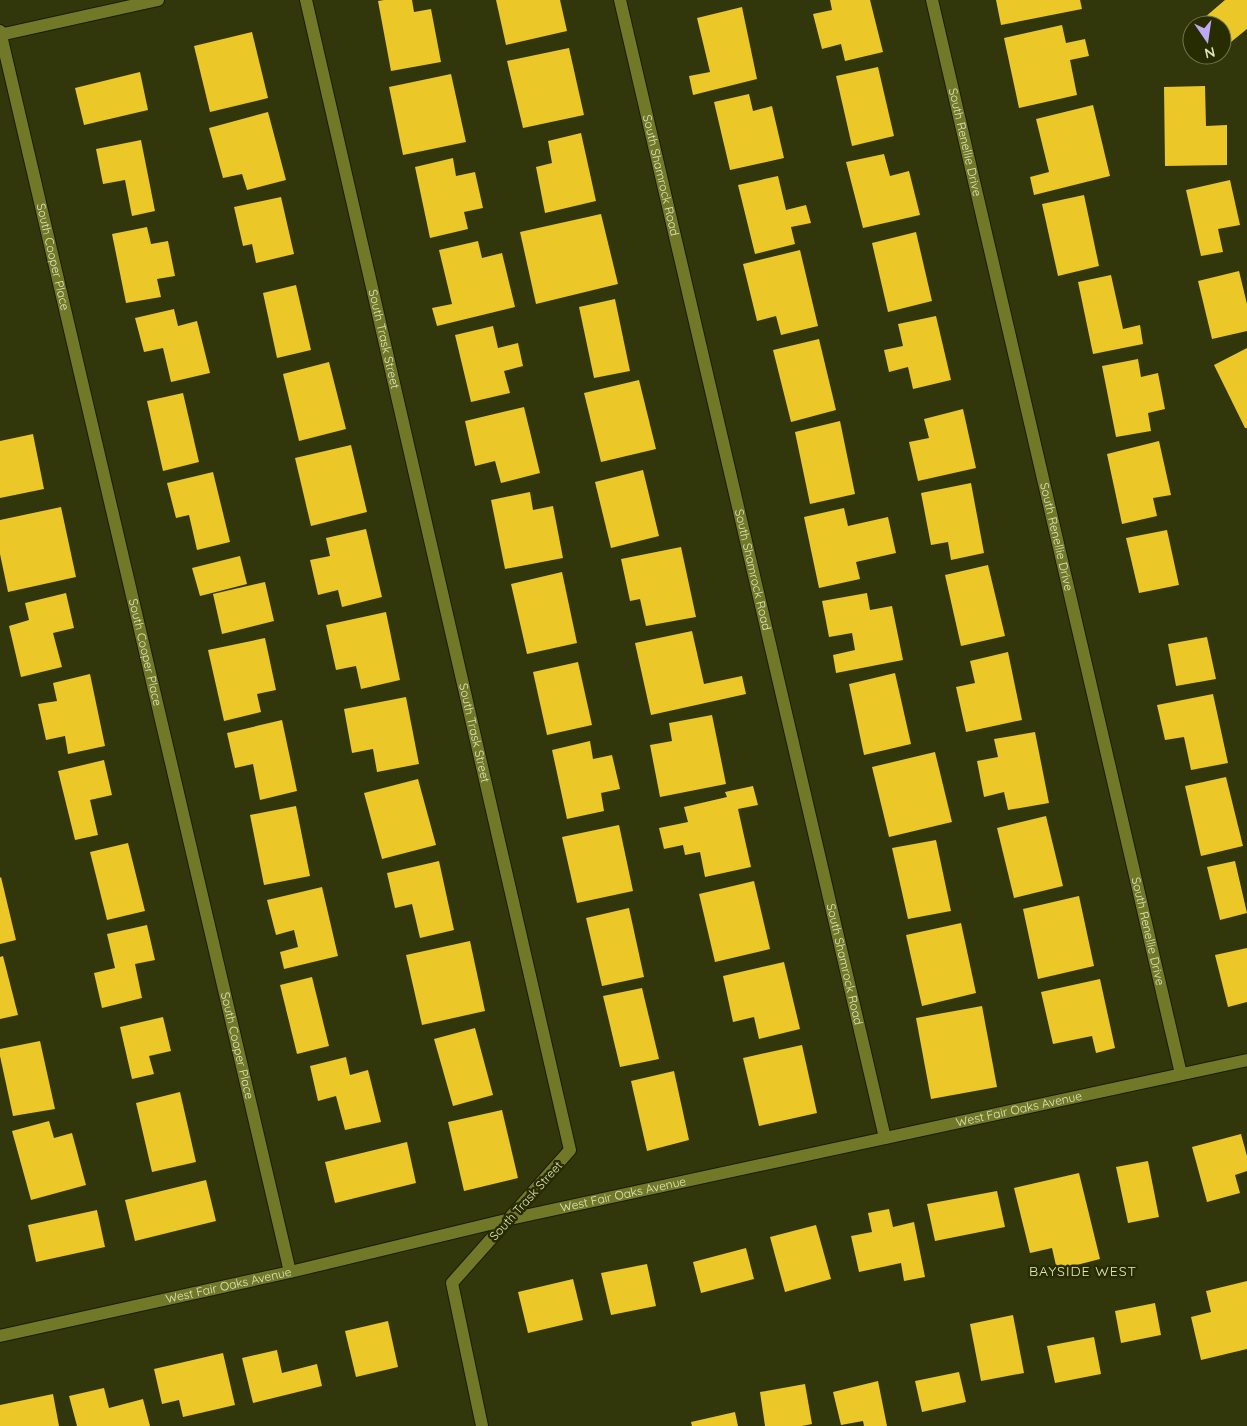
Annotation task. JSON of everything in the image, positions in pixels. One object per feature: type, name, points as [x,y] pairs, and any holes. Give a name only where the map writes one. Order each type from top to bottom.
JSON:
[{"type":"street","points":[[0,34],[158,0]]},
{"type":"street","name":"South Trask Street","points":[[306,0],[570,1150],[452,1283],[482,1426]]},
{"type":"street","name":"South Shamrock Road","points":[[620,0],[886,1138]]},
{"type":"street","name":"South Renellie Drive","points":[[932,0],[1181,1074]]},
{"type":"street","name":"South Cooper Place","points":[[0,34],[290,1272]]},
{"type":"street","name":"West Fair Oaks Avenue","points":[[0,1336],[290,1272],[510,1219],[1247,1060]]},
{"type":"building","points":[[412,0],[414,12],[431,9],[441,62],[391,71],[378,1]]},
{"type":"building","points":[[496,0],[560,0],[567,31],[506,45]]},
{"type":"building","points":[[830,0],[870,0],[883,52],[845,61],[841,44],[822,49],[813,14],[832,10]]},
{"type":"building","points":[[996,0],[1080,0],[1082,9],[1001,25]]},
{"type":"building","points":[[1225,0],[1247,0],[1247,29],[1232,41],[1232,15],[1208,15]]},
{"type":"building","points":[[742,7],[757,79],[693,95],[689,76],[710,72],[697,18]]},
{"type":"building","points":[[1062,25],[1066,43],[1085,39],[1089,56],[1070,60],[1077,95],[1019,108],[1004,38]]},
{"type":"building","points":[[252,32],[268,98],[210,112],[194,46]]},
{"type":"building","points":[[569,48],[584,115],[523,128],[507,61]]},
{"type":"building","points":[[878,67],[894,136],[852,146],[836,76]]},
{"type":"building","points":[[140,72],[148,110],[84,125],[75,88]]},
{"type":"building","points":[[451,74],[466,142],[403,155],[389,87]]},
{"type":"building","points":[[1205,86],[1206,126],[1227,125],[1227,165],[1165,166],[1164,87]]},
{"type":"building","points":[[749,94],[753,111],[772,106],[784,158],[730,170],[714,102]]},
{"type":"building","points":[[1093,105],[1110,176],[1034,195],[1030,177],[1049,172],[1036,119]]},
{"type":"building","points":[[268,112],[286,180],[247,190],[242,174],[223,178],[209,128]]},
{"type":"building","points":[[581,133],[596,201],[545,213],[536,167],[552,163],[548,141]]},
{"type":"building","points":[[141,140],[155,211],[132,216],[125,180],[103,184],[96,149]]},
{"type":"building","points":[[884,154],[890,176],[909,171],[920,215],[863,228],[846,162]]},
{"type":"building","points":[[453,158],[456,176],[475,172],[483,208],[464,212],[468,229],[430,238],[415,167]]},
{"type":"building","points":[[778,176],[786,210],[806,205],[811,223],[791,227],[795,244],[755,254],[738,185]]},
{"type":"building","points":[[1230,180],[1240,225],[1218,229],[1223,252],[1201,256],[1186,190]]},
{"type":"building","points":[[1084,195],[1099,266],[1058,276],[1042,204]]},
{"type":"building","points":[[281,197],[294,254],[256,263],[252,244],[243,246],[234,207]]},
{"type":"building","points":[[601,214],[618,284],[536,304],[520,232]]},
{"type":"building","points":[[147,227],[151,244],[168,241],[175,276],[157,279],[161,297],[126,303],[112,234]]},
{"type":"building","points":[[916,232],[932,301],[888,312],[872,243]]},
{"type":"building","points":[[478,241],[482,258],[502,253],[515,307],[437,326],[432,308],[452,304],[439,250]]},
{"type":"building","points":[[800,250],[818,326],[781,335],[776,316],[757,321],[743,264]]},
{"type":"building","points":[[1239,271],[1247,304],[1247,331],[1212,339],[1198,281]]},
{"type":"building","points":[[1111,275],[1123,329],[1140,325],[1143,344],[1093,354],[1078,282]]},
{"type":"building","points":[[296,285],[311,350],[277,358],[263,293]]},
{"type":"building","points":[[615,299],[630,371],[594,378],[579,307]]},
{"type":"building","points":[[174,309],[178,326],[197,321],[210,373],[171,382],[163,348],[144,352],[135,318]]},
{"type":"building","points":[[936,316],[951,380],[913,389],[908,367],[889,372],[884,350],[903,346],[898,324]]},
{"type":"building","points":[[493,326],[498,348],[518,343],[523,366],[504,371],[510,393],[471,402],[455,335]]},
{"type":"building","points":[[819,339],[836,410],[791,422],[773,350]]},
{"type":"building","points":[[1247,348],[1247,428],[1245,428],[1214,365]]},
{"type":"building","points":[[1138,359],[1141,377],[1158,373],[1165,409],[1148,413],[1151,431],[1116,437],[1102,366]]},
{"type":"building","points":[[329,362],[346,429],[299,441],[283,374]]},
{"type":"building","points":[[639,380],[656,449],[601,462],[584,393]]},
{"type":"building","points":[[183,393],[199,462],[163,471],[147,401]]},
{"type":"building","points":[[524,407],[540,473],[501,483],[495,461],[475,466],[465,421]]},
{"type":"building","points":[[963,409],[976,468],[918,481],[909,442],[929,438],[924,419]]},
{"type":"building","points":[[840,421],[855,494],[810,504],[795,432]]},
{"type":"building","points":[[33,434],[44,489],[0,498],[0,441]]},
{"type":"building","points":[[1159,441],[1171,495],[1153,498],[1157,516],[1122,524],[1107,454]]},
{"type":"building","points":[[351,445],[367,512],[311,526],[295,458]]},
{"type":"building","points":[[643,470],[659,536],[611,548],[595,482]]},
{"type":"building","points":[[213,472],[230,542],[197,550],[189,515],[176,518],[167,483]]},
{"type":"building","points":[[971,483],[984,553],[951,560],[948,542],[931,545],[921,493]]},
{"type":"building","points":[[530,492],[533,510],[553,506],[563,558],[505,569],[491,500]]},
{"type":"building","points":[[61,507],[76,577],[8,592],[0,554],[0,520]]},
{"type":"building","points":[[844,508],[848,526],[888,517],[896,553],[856,562],[860,579],[819,588],[804,517]]},
{"type":"building","points":[[366,529],[382,597],[342,607],[338,590],[318,595],[310,560],[330,556],[326,538]]},
{"type":"building","points":[[1167,530],[1179,585],[1139,593],[1126,538]]},
{"type":"building","points":[[681,547],[696,617],[646,626],[640,599],[630,601],[621,559]]},
{"type":"building","points":[[240,556],[247,584],[200,596],[192,568]]},
{"type":"building","points":[[988,565],[1005,636],[961,646],[945,575]]},
{"type":"building","points":[[562,572],[577,643],[527,654],[511,584]]},
{"type":"building","points":[[265,582],[274,621],[222,634],[213,594]]},
{"type":"building","points":[[66,593],[74,628],[53,633],[62,667],[21,677],[9,626],[29,620],[25,603]]},
{"type":"building","points":[[867,593],[870,610],[892,606],[903,660],[836,673],[833,655],[855,650],[852,633],[829,637],[822,601]]},
{"type":"building","points":[[386,612],[400,680],[361,689],[356,666],[336,670],[326,625]]},
{"type":"building","points":[[692,631],[704,684],[742,676],[746,694],[651,715],[635,643]]},
{"type":"building","points":[[1207,637],[1216,679],[1176,686],[1168,644]]},
{"type":"building","points":[[265,638],[276,690],[257,694],[261,712],[224,721],[208,650]]},
{"type":"building","points":[[1008,652],[1022,720],[966,732],[956,687],[975,683],[970,661]]},
{"type":"building","points":[[578,662],[592,725],[547,735],[533,672]]},
{"type":"building","points":[[895,673],[911,744],[864,755],[849,684]]},
{"type":"building","points":[[90,674],[105,746],[68,754],[65,736],[46,740],[38,704],[57,701],[53,683]]},
{"type":"building","points":[[1213,694],[1228,763],[1191,770],[1184,737],[1165,740],[1157,705]]},
{"type":"building","points":[[406,697],[419,764],[377,772],[373,749],[352,753],[344,709]]},
{"type":"building","points":[[712,715],[726,784],[660,797],[650,745],[672,741],[669,723]]},
{"type":"building","points":[[282,720],[297,791],[260,800],[253,764],[235,768],[227,733]]},
{"type":"building","points":[[1035,732],[1049,803],[1008,810],[1004,792],[984,797],[977,761],[998,757],[994,739]]},
{"type":"building","points":[[590,741],[593,759],[612,755],[620,789],[601,793],[604,811],[567,819],[552,750]]},
{"type":"building","points":[[935,752],[952,822],[889,837],[872,767]]},
{"type":"building","points":[[104,760],[112,795],[90,800],[98,835],[75,840],[58,771]]},
{"type":"building","points":[[1226,777],[1243,846],[1201,856],[1185,786]]},
{"type":"building","points":[[418,779],[436,845],[382,859],[364,793]]},
{"type":"building","points":[[753,786],[758,805],[738,809],[751,867],[705,877],[700,852],[685,855],[683,845],[664,849],[659,828],[688,822],[684,807],[727,797],[725,792]]},
{"type":"building","points":[[296,806],[310,876],[264,885],[250,815]]},
{"type":"building","points":[[1046,816],[1063,886],[1014,898],[997,828]]},
{"type":"building","points":[[619,825],[633,891],[577,903],[562,837]]},
{"type":"building","points":[[936,840],[951,911],[908,919],[892,848]]},
{"type":"building","points":[[128,843],[145,911],[107,920],[90,852]]},
{"type":"building","points":[[439,861],[454,930],[420,938],[412,904],[395,908],[387,873]]},
{"type":"building","points":[[1235,861],[1247,913],[1220,920],[1207,867]]},
{"type":"building","points":[[0,878],[16,940],[0,944]]},
{"type":"building","points":[[754,881],[770,949],[715,962],[699,894]]},
{"type":"building","points":[[322,887],[338,956],[284,969],[280,952],[298,947],[294,930],[276,935],[267,900]]},
{"type":"building","points":[[1079,896],[1094,966],[1038,979],[1023,909]]},
{"type":"building","points":[[629,908],[644,977],[602,986],[586,918]]},
{"type":"building","points":[[961,923],[976,993],[922,1006],[906,935]]},
{"type":"building","points":[[147,925],[155,960],[135,964],[142,998],[102,1008],[94,973],[115,968],[107,934]]},
{"type":"building","points":[[470,941],[485,1011],[422,1025],[406,955]]},
{"type":"building","points":[[1247,948],[1247,1002],[1228,1007],[1215,955]]},
{"type":"building","points":[[3,956],[18,1015],[0,1019],[0,957]]},
{"type":"building","points":[[784,962],[800,1029],[759,1039],[754,1017],[733,1022],[723,976]]},
{"type":"building","points":[[312,977],[329,1046],[297,1054],[280,985]]},
{"type":"building","points":[[1100,979],[1115,1048],[1096,1053],[1092,1036],[1053,1044],[1041,992]]},
{"type":"building","points":[[642,988],[659,1059],[620,1067],[603,996]]},
{"type":"building","points":[[982,1006],[997,1087],[931,1099],[916,1018]]},
{"type":"building","points":[[163,1017],[171,1051],[149,1056],[154,1074],[132,1079],[120,1027]]},
{"type":"building","points":[[475,1028],[493,1095],[453,1106],[434,1039]]},
{"type":"building","points":[[40,1041],[55,1109],[13,1116],[0,1049]]},
{"type":"building","points":[[802,1045],[817,1113],[759,1126],[743,1058]]},
{"type":"building","points":[[346,1057],[350,1075],[368,1070],[381,1122],[345,1130],[336,1096],[318,1101],[310,1066]]},
{"type":"building","points":[[674,1071],[689,1140],[647,1151],[631,1081]]},
{"type":"building","points":[[180,1092],[196,1162],[152,1172],[136,1103]]},
{"type":"building","points":[[502,1110],[518,1178],[464,1191],[448,1122]]},
{"type":"building","points":[[49,1121],[54,1138],[72,1133],[86,1185],[31,1200],[12,1131]]},
{"type":"building","points":[[1241,1134],[1247,1156],[1247,1171],[1235,1175],[1240,1193],[1207,1202],[1192,1147]]},
{"type":"building","points":[[407,1142],[416,1183],[335,1203],[325,1162]]},
{"type":"building","points":[[1148,1161],[1159,1217],[1128,1223],[1116,1167]]},
{"type":"building","points":[[1079,1173],[1100,1259],[1057,1270],[1052,1248],[1030,1253],[1014,1188]]},
{"type":"building","points":[[206,1180],[216,1221],[135,1241],[125,1200]]},
{"type":"building","points":[[997,1191],[1005,1227],[935,1241],[927,1204]]},
{"type":"building","points":[[889,1209],[893,1227],[914,1222],[925,1277],[904,1281],[901,1263],[859,1272],[851,1236],[872,1232],[868,1213]]},
{"type":"building","points":[[97,1210],[105,1247],[36,1262],[28,1225]]},
{"type":"building","points":[[816,1225],[831,1279],[785,1292],[770,1237]]},
{"type":"building","points":[[746,1248],[754,1279],[701,1293],[693,1262]]},
{"type":"building","points":[[647,1264],[656,1306],[611,1315],[601,1273]]},
{"type":"building","points":[[573,1279],[583,1320],[528,1333],[518,1292]]},
{"type":"building","points":[[1247,1281],[1247,1349],[1201,1360],[1191,1317],[1211,1312],[1206,1291]]},
{"type":"building","points":[[1155,1303],[1161,1335],[1121,1343],[1115,1311]]},
{"type":"building","points":[[1013,1315],[1024,1373],[981,1381],[970,1324]]},
{"type":"building","points":[[388,1321],[398,1367],[356,1377],[345,1331]]},
{"type":"building","points":[[1094,1337],[1101,1374],[1055,1383],[1047,1346]]},
{"type":"building","points":[[277,1350],[282,1373],[317,1364],[322,1386],[253,1403],[242,1358]]},
{"type":"building","points":[[223,1353],[235,1405],[183,1417],[179,1400],[162,1404],[154,1369]]},
{"type":"building","points":[[959,1372],[966,1402],[922,1412],[915,1381]]},
{"type":"building","points":[[878,1381],[887,1426],[864,1426],[863,1421],[841,1425],[833,1392]]},
{"type":"building","points":[[805,1384],[812,1424],[802,1426],[765,1426],[760,1392]]},
{"type":"building","points":[[104,1388],[109,1408],[143,1399],[150,1426],[77,1426],[69,1396]]},
{"type":"building","points":[[53,1394],[59,1426],[0,1426],[0,1405]]},
{"type":"building","points":[[735,1412],[738,1426],[692,1426],[691,1422]]},
{"type":"district","name":"BAYSIDE WEST","points":[[1083,1271]]}]
